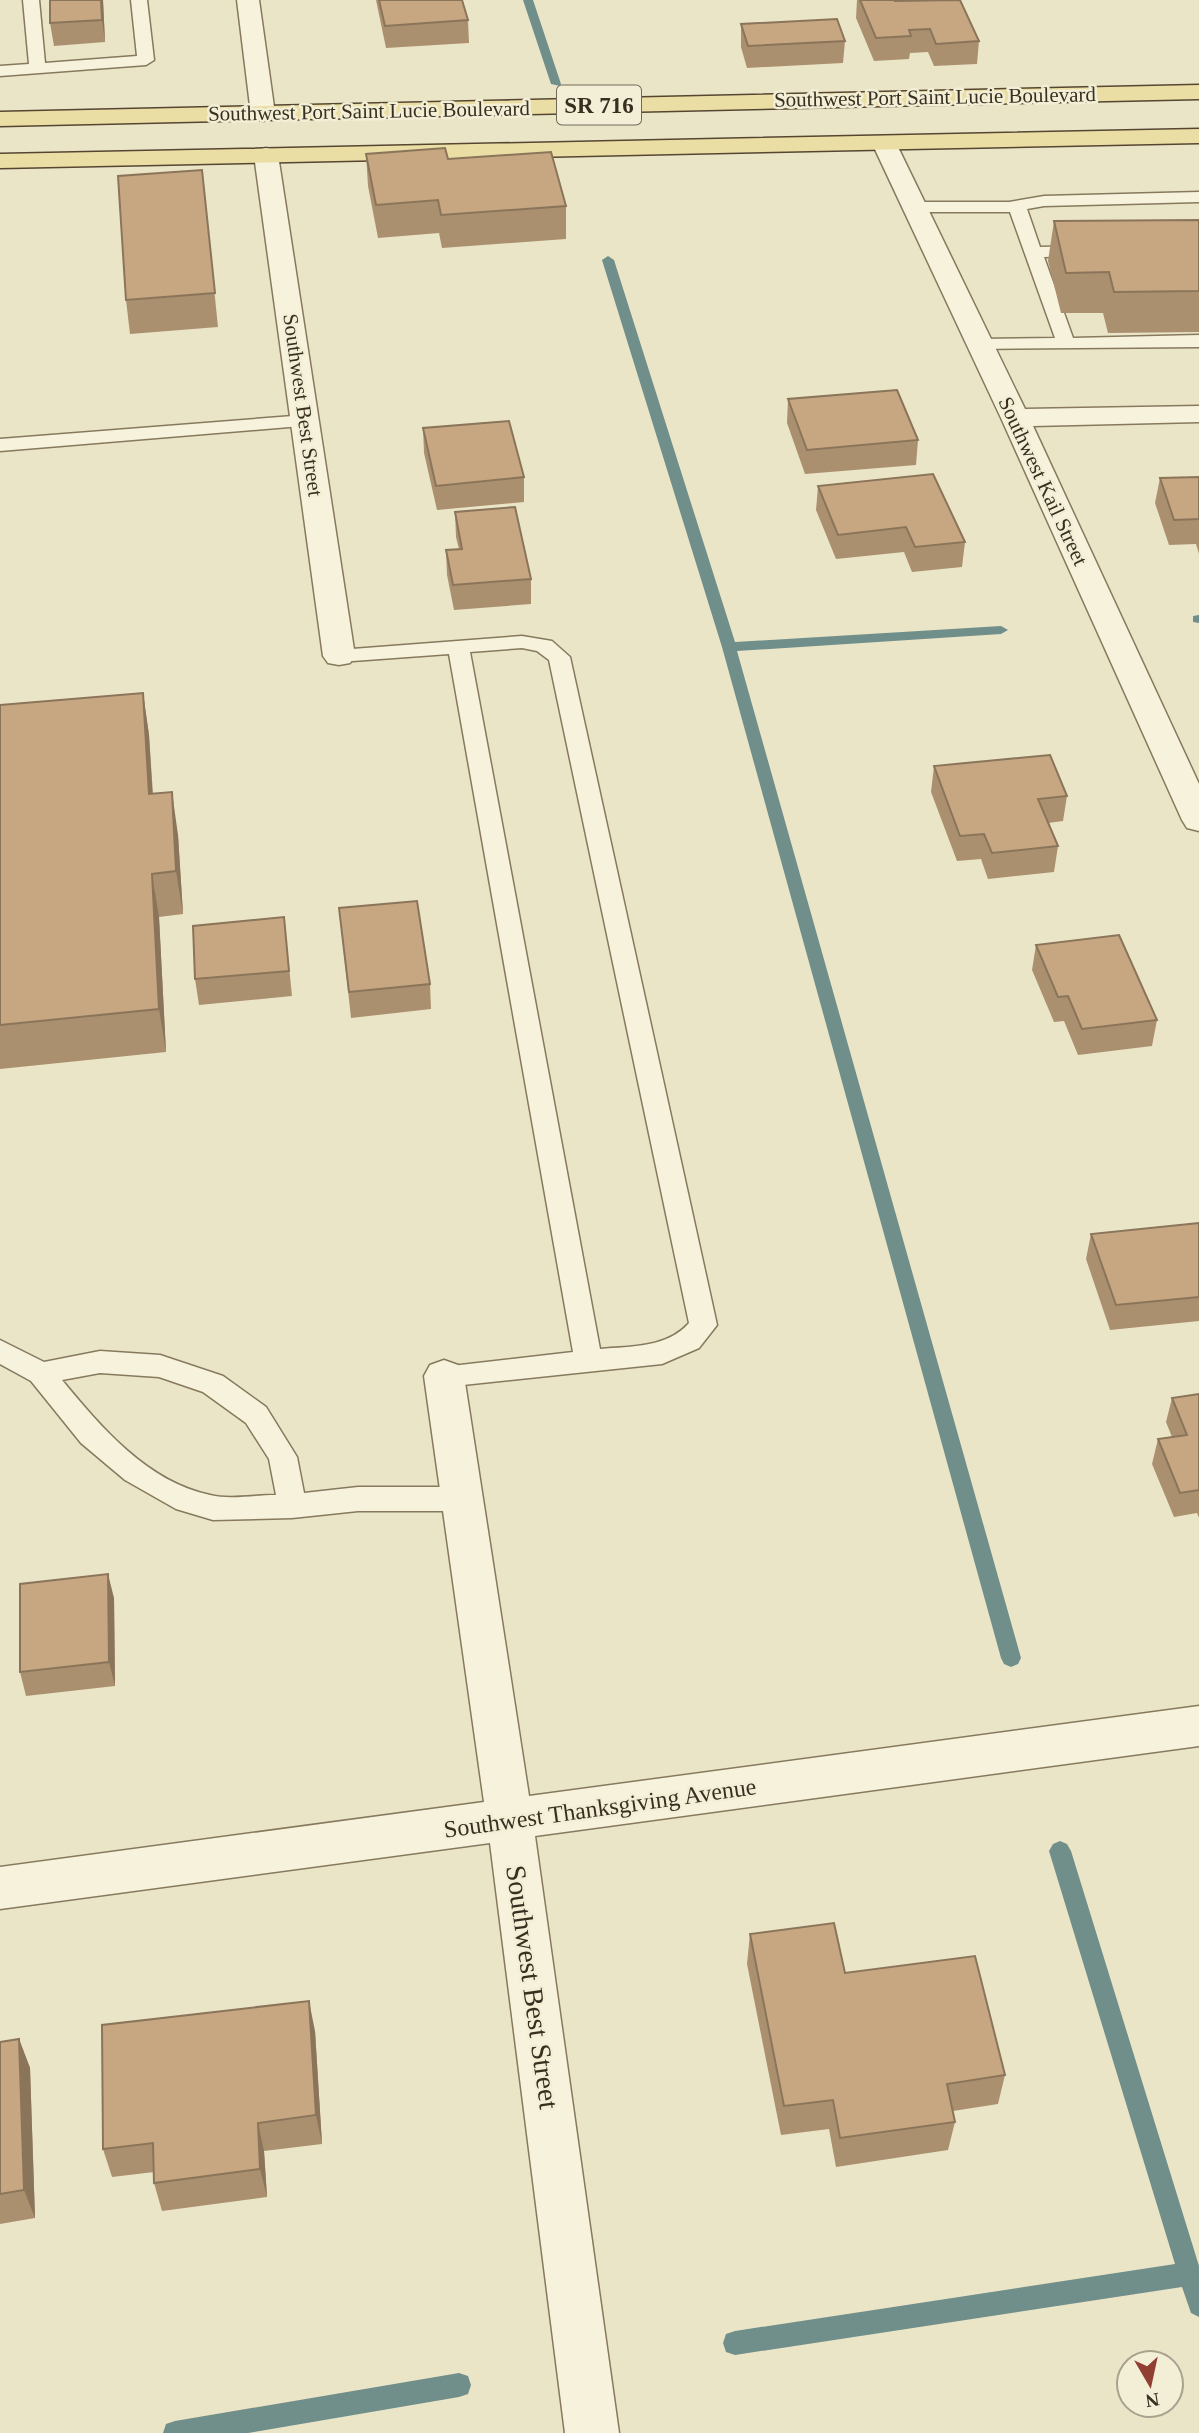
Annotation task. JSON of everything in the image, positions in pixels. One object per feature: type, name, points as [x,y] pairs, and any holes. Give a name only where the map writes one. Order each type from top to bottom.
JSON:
[{"type":"main road","name":"Southwest Port Saint Lucie Boulevard","points":[[0,119],[1199,92]]},
{"type":"main road","points":[[266,155],[283,142],[330,131],[615,124],[663,115],[692,103]]},
{"type":"main road","points":[[0,143],[182,139],[248,127],[259,121],[262,114]]},
{"type":"main road","name":"Southwest Port Saint Lucie Boulevard","points":[[0,161],[1199,136]]},
{"type":"street","points":[[248,0],[262,114]]},
{"type":"street","name":"Southwest Kail Street","points":[[884,143],[1015,418],[1199,820]]},
{"type":"street","name":"Southwest Best Street","points":[[266,155],[339,656]]},
{"type":"street","points":[[1015,418],[1199,414]]},
{"type":"street","name":"Southwest Best Street","points":[[443,1376],[510,1820],[592,2433]]},
{"type":"street","name":"Southwest Thanksgiving Avenue","points":[[0,1888],[1199,1726]]},
{"type":"lane","points":[[31,0],[37,68]]},
{"type":"lane","points":[[0,71],[146,60],[139,0]]},
{"type":"lane","points":[[915,207],[1199,197]]},
{"type":"lane","points":[[1017,205],[1066,343]]},
{"type":"lane","points":[[1034,252],[1103,250]]},
{"type":"lane","points":[[980,345],[1199,341]]},
{"type":"lane","points":[[0,445],[306,421]]},
{"type":"lane","points":[[339,656],[522,642],[544,646],[559,657],[703,1325],[689,1341],[662,1353],[443,1376]]},
{"type":"lane","points":[[458,645],[588,1361]]},
{"type":"lane","points":[[0,1351],[41,1373],[91,1435],[135,1472],[176,1497],[213,1508],[292,1506],[358,1499],[461,1499]]},
{"type":"lane","points":[[41,1373],[100,1362],[136,1364],[160,1366],[213,1384],[256,1415],[283,1457],[292,1506]]},
{"type":"building","points":[[50,0],[101,0],[102,20],[50,23]]},
{"type":"building","points":[[379,0],[462,0],[468,20],[385,26]]},
{"type":"building","points":[[860,0],[960,0],[979,41],[936,44],[930,29],[909,30],[911,36],[876,38]]},
{"type":"building","points":[[837,19],[845,41],[748,46],[741,24]]},
{"type":"building","points":[[445,148],[448,159],[551,152],[566,206],[441,215],[438,200],[376,205],[366,154]]},
{"type":"building","points":[[202,170],[215,293],[126,300],[118,176]]},
{"type":"building","points":[[1199,220],[1199,291],[1114,292],[1109,272],[1066,273],[1054,221]]},
{"type":"building","points":[[897,390],[918,440],[807,450],[788,399]]},
{"type":"building","points":[[509,421],[524,477],[436,486],[423,428]]},
{"type":"building","points":[[933,474],[965,542],[915,547],[906,527],[838,535],[818,486]]},
{"type":"building","points":[[1199,477],[1199,519],[1174,520],[1160,478]]},
{"type":"building","points":[[515,507],[531,579],[453,585],[446,550],[462,549],[455,512]]},
{"type":"building","points":[[143,693],[149,794],[172,792],[176,871],[152,874],[159,1009],[0,1025],[0,705]]},
{"type":"building","points":[[1050,755],[1067,796],[1038,799],[1058,846],[992,853],[984,834],[960,836],[934,766]]},
{"type":"building","points":[[417,901],[430,984],[349,992],[339,908]]},
{"type":"building","points":[[284,917],[289,971],[195,979],[193,926]]},
{"type":"building","points":[[1119,935],[1157,1020],[1082,1029],[1068,996],[1058,997],[1036,945]]},
{"type":"building","points":[[1199,1223],[1199,1297],[1116,1305],[1091,1234]]},
{"type":"building","points":[[1199,1394],[1199,1490],[1180,1493],[1158,1439],[1187,1435],[1172,1398]]},
{"type":"building","points":[[108,1574],[109,1662],[20,1672],[20,1584]]},
{"type":"building","points":[[834,1923],[845,1973],[975,1956],[1005,2075],[947,2084],[955,2122],[840,2138],[833,2100],[784,2106],[750,1934]]},
{"type":"building","points":[[309,2001],[316,2115],[258,2123],[260,2169],[154,2183],[153,2143],[103,2149],[102,2025]]},
{"type":"building","points":[[19,2039],[24,2190],[0,2194],[0,2042]]},
{"type":"waterway","points":[[528,0],[556,84]]},
{"type":"waterway","points":[[608,260],[729,647]]},
{"type":"waterway","points":[[729,647],[1001,630]]},
{"type":"waterway","points":[[729,647],[1011,1658]]},
{"type":"waterway","points":[[1060,1851],[1190,2274]]},
{"type":"waterway","points":[[735,2343],[1190,2274]]},
{"type":"waterway","points":[[1190,2274],[1199,2305]]},
{"type":"waterway","points":[[175,2433],[459,2385]]}]
